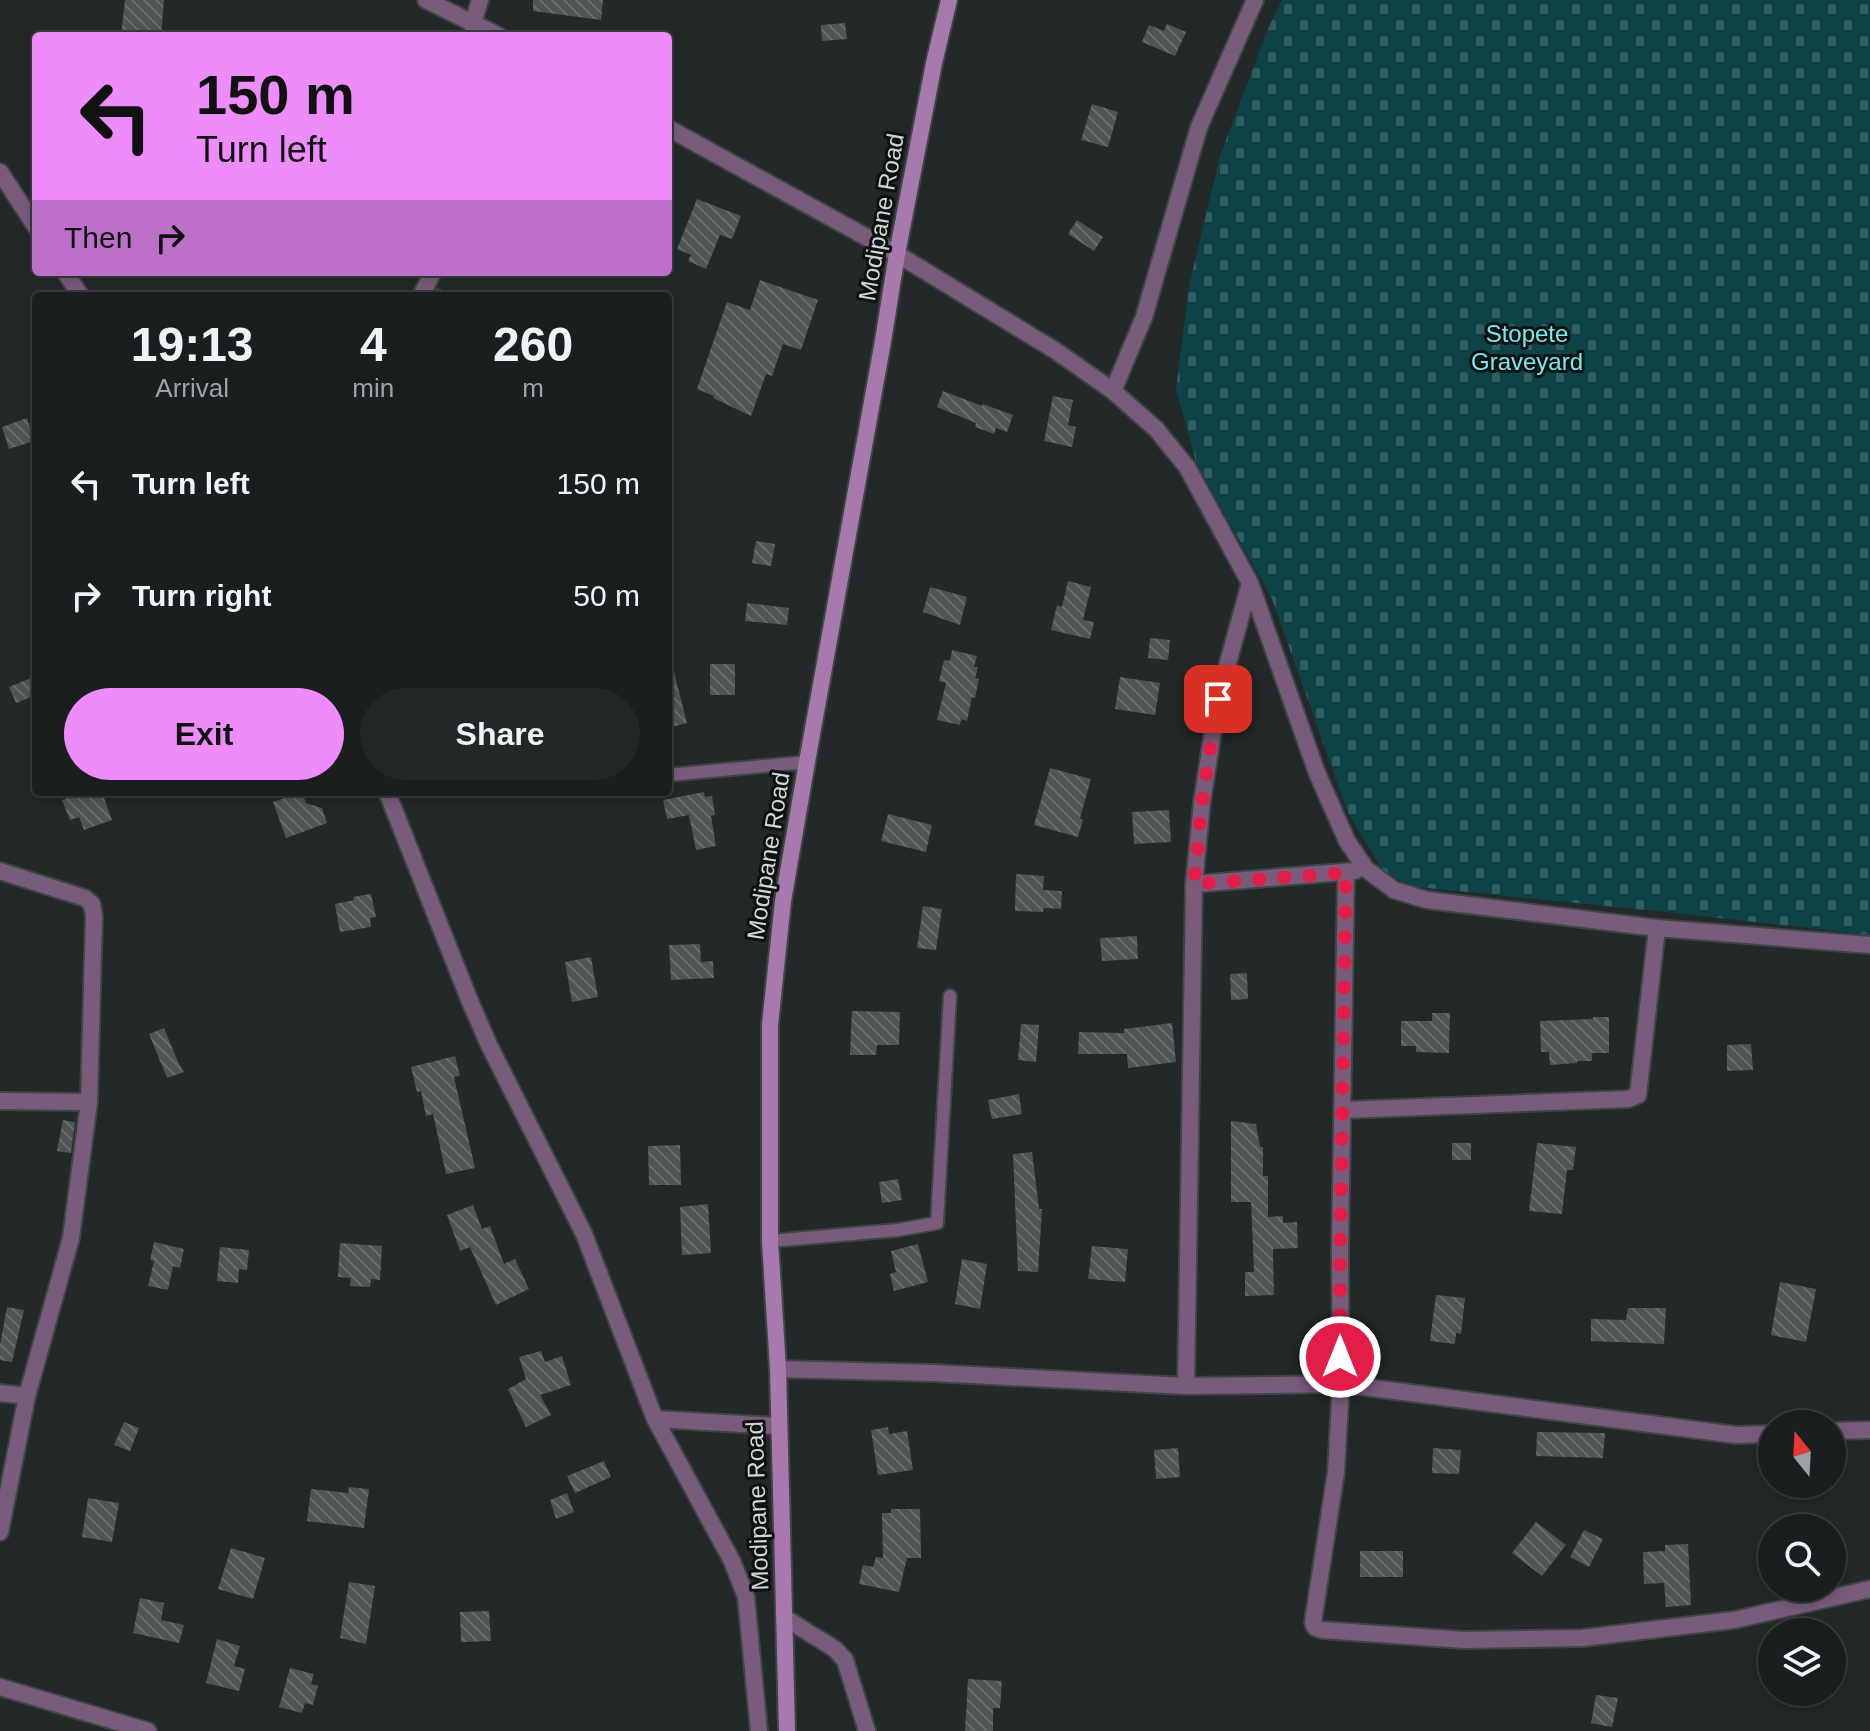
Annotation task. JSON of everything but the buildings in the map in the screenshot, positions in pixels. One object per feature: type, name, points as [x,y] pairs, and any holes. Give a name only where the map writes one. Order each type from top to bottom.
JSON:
[{"type":"main road","name":"Modipane Road","points":[[787,1731],[778,1369],[770,1241],[770,1025],[783,901],[807,762],[897,254],[949,0]]},
{"type":"street","points":[[426,0],[474,29],[480,0]]},
{"type":"street","points":[[1113,391],[1144,317],[1199,127],[1255,0]]},
{"type":"street","points":[[672,130],[897,254],[1056,351],[1113,391],[1156,429],[1187,467],[1250,583],[1317,773],[1347,841],[1366,869],[1394,890],[1427,900],[1657,928],[1870,945]]},
{"type":"street","points":[[0,172],[32,221]]},
{"type":"street","points":[[1186,1386],[1194,884],[1202,802],[1218,699],[1250,583]]},
{"type":"street","points":[[389,796],[489,1045],[584,1234],[655,1419],[732,1561],[746,1597],[759,1731]]},
{"type":"street","points":[[1194,884],[1366,869]]},
{"type":"street","points":[[0,871],[85,898],[92,904],[94,916],[89,1102],[71,1238],[27,1396],[0,1532]]},
{"type":"street","points":[[1346,873],[1341,1384],[1336,1472],[1313,1622],[1317,1629],[1464,1640],[1582,1638],[1734,1620],[1870,1589]]},
{"type":"street","points":[[1343,1110],[1628,1099],[1638,1095],[1657,928]]},
{"type":"street","points":[[0,1101],[89,1102]]},
{"type":"street","points":[[778,1369],[933,1373],[1186,1386],[1341,1384],[1736,1435],[1758,1434]]},
{"type":"street","points":[[0,1393],[27,1396]]},
{"type":"street","points":[[655,1419],[778,1426]]},
{"type":"street","points":[[1846,1431],[1870,1430]]},
{"type":"street","points":[[785,1618],[835,1649],[845,1660],[867,1731]]},
{"type":"street","points":[[0,1687],[148,1731]]},
{"type":"lane","points":[[672,775],[807,762]]},
{"type":"lane","points":[[770,1241],[898,1230],[937,1223],[950,996]]},
{"type":"green space","name":"Stopete Graveyard","points":[[1282,0],[1870,0],[1870,935],[1407,886],[1382,869],[1348,813],[1272,599],[1196,462],[1176,389],[1189,286],[1220,156],[1267,31]]},
{"type":"route","points":[[1218,699],[1202,802],[1194,884],[1346,873],[1340,1357]]}]
